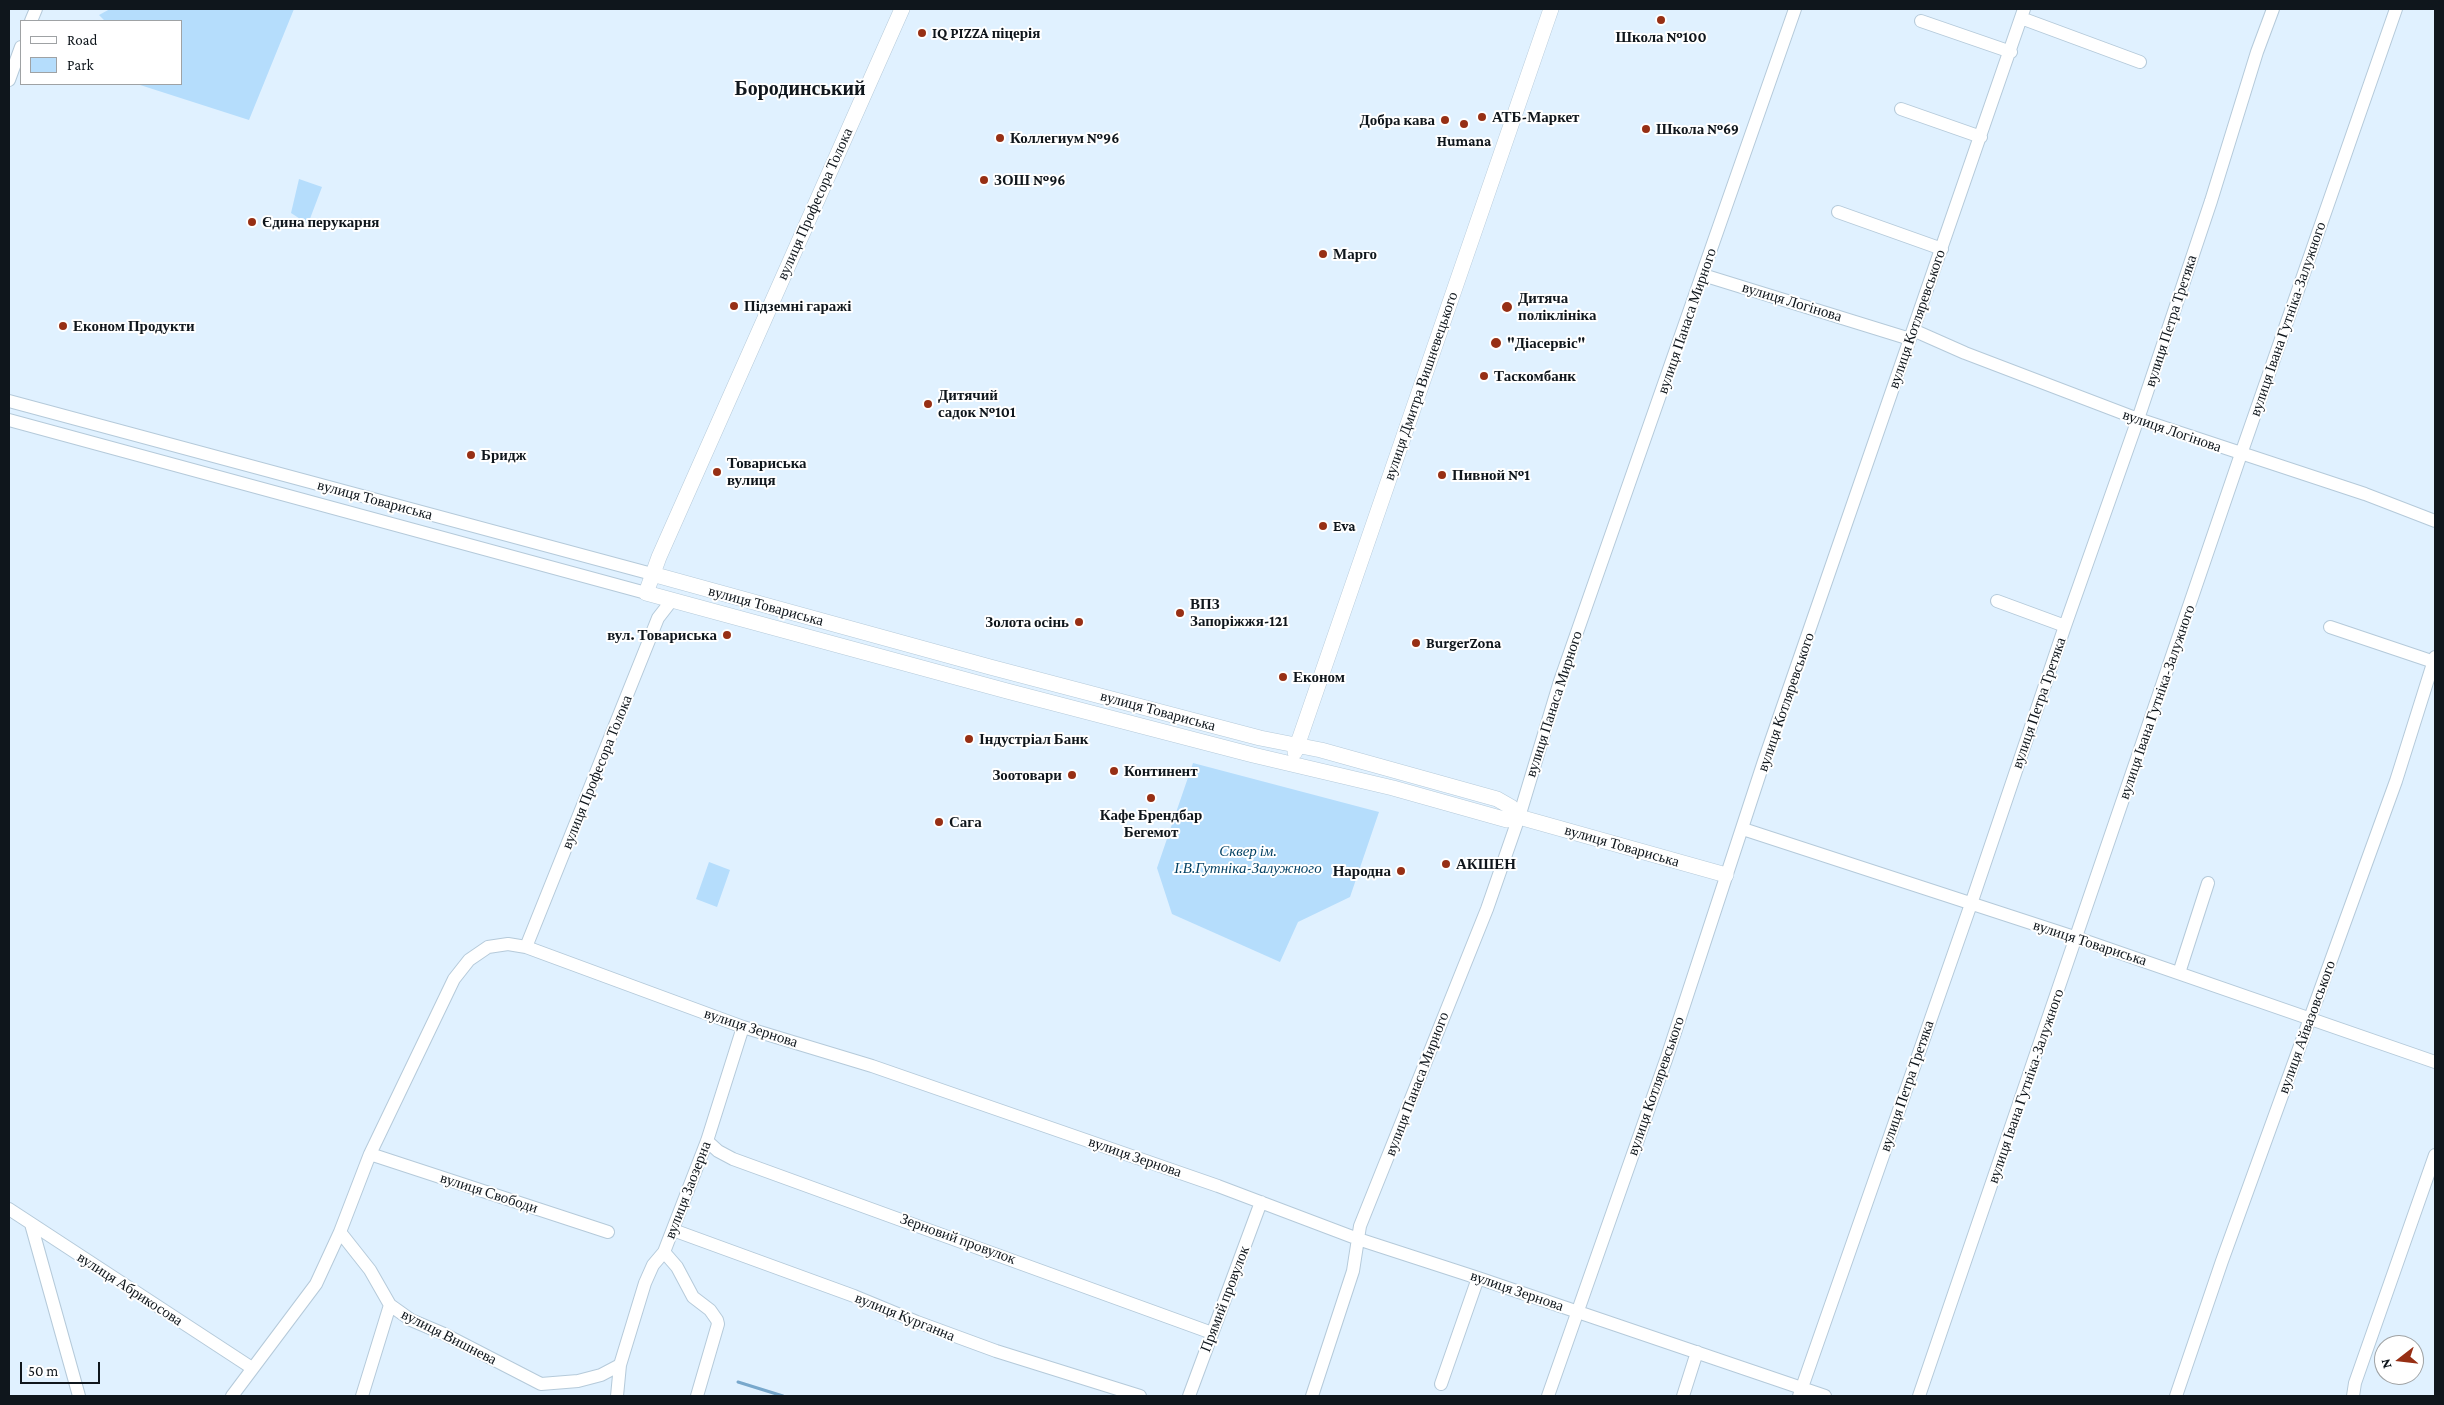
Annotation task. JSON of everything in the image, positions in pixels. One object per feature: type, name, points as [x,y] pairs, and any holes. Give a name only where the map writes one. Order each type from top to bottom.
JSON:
[{"type":"street","name":"вулиця Професора Толока","points":[[646,593],[652,574],[902,9]]},
{"type":"street","name":"вулиця Дмитра Вишневецького","points":[[1292,763],[1551,9]]},
{"type":"street","name":"вулиця Панаса Мирного","points":[[1312,1396],[1353,1271],[1365,1212],[1487,909],[1519,817],[1560,681],[1795,9]]},
{"type":"street","name":"вулиця Петра Третяка","points":[[1800,1392],[2138,419],[2211,202],[2256,52],[2273,9]]},
{"type":"street","name":"вулиця Івана Гутніка-Залужного","points":[[1919,1396],[2241,454],[2396,9]]},
{"type":"street","name":"вулиця Котляревського","points":[[1548,1396],[1685,1004],[1726,875],[2023,13]]},
{"type":"street","points":[[2023,13],[2140,62]]},
{"type":"street","points":[[1921,21],[2011,52]]},
{"type":"street","points":[[9,80],[20,50]]},
{"type":"street","points":[[1901,109],[1981,137]]},
{"type":"street","points":[[1838,212],[1942,249]]},
{"type":"street","name":"вулиця Логінова","points":[[1702,275],[1911,334],[2138,419],[2365,494],[2435,521]]},
{"type":"street","name":"вулиця Товариська","points":[[9,401],[1260,738],[1321,750],[1497,799],[1510,807],[1519,817]]},
{"type":"street","name":"вулиця Товариська","points":[[9,420],[1007,691],[1254,755],[1393,788],[1506,820],[1519,817],[1726,875]]},
{"type":"street","points":[[455,541],[460,523]]},
{"type":"street","name":"вулиця Професора Толока","points":[[526,947],[658,618],[672,600]]},
{"type":"street","points":[[1997,601],[2065,626]]},
{"type":"street","points":[[2330,627],[2434,660]]},
{"type":"street","name":"вулиця Айвазовського","points":[[2176,1396],[2222,1261],[2396,781],[2434,660]]},
{"type":"street","points":[[1254,755],[1262,753],[1266,749],[1260,738]]},
{"type":"street","name":"вулиця Товариська","points":[[1743,829],[2077,938],[2435,1062]]},
{"type":"street","points":[[2179,973],[2208,882]]},
{"type":"street","name":"вулиця Зернова","points":[[232,1396],[252,1368],[286,1327],[316,1284],[340,1232],[370,1154],[454,980],[469,960],[488,947],[508,944],[526,947],[743,1027],[881,1070],[1262,1202],[1358,1239],[1698,1352],[1800,1392],[1825,1396]]},
{"type":"street","name":"вулиця Заозерна","points":[[697,1396],[718,1324],[710,1310],[693,1296],[676,1267],[664,1252],[707,1141],[743,1027]]},
{"type":"street","name":"Зерновий провулок","points":[[707,1141],[718,1151],[733,1159],[1212,1333]]},
{"type":"street","name":"вулиця Свободи","points":[[370,1154],[608,1232]]},
{"type":"street","points":[[2354,1396],[2355,1383],[2435,1155]]},
{"type":"street","name":"Прямий провулок","points":[[1189,1396],[1262,1202]]},
{"type":"street","name":"вулиця Абрикосова","points":[[9,1209],[252,1368]]},
{"type":"street","points":[[31,1224],[79,1396]]},
{"type":"street","name":"вулиця Курганна","points":[[673,1230],[854,1296],[996,1352],[1140,1396]]},
{"type":"street","points":[[340,1232],[370,1270],[390,1305]]},
{"type":"street","points":[[617,1396],[620,1365],[645,1283],[653,1266],[664,1252]]},
{"type":"street","points":[[1441,1384],[1478,1278]]},
{"type":"street","name":"вулиця Вишнева","points":[[362,1396],[390,1305],[411,1320],[444,1334],[540,1390]]},
{"type":"street","points":[[1683,1396],[1698,1352]]},
{"type":"street","points":[[540,1390],[601,1375],[620,1365]]},
{"type":"green space","points":[[110,9],[294,9],[249,120],[140,85],[182,85],[182,20],[104,20],[99,15]]},
{"type":"green space","points":[[299,179],[322,187],[308,224],[291,213]]},
{"type":"green space","name":"Сквер ім. І.В.Гутніка-Залужного","points":[[1193,763],[1379,812],[1350,897],[1298,922],[1280,962],[1172,914],[1157,868]]},
{"type":"green space","points":[[709,862],[730,870],[717,907],[696,899]]},
{"type":"waterway","points":[[738,1382],[783,1396]]},
{"type":"place","name":"Школа №100","points":[[1661,20]]},
{"type":"place","name":"IQ PIZZA піцерія","points":[[922,33]]},
{"type":"place","name":"АТБ-Маркет","points":[[1482,117]]},
{"type":"place","name":"Добра кава","points":[[1445,120]]},
{"type":"place","name":"Humana","points":[[1464,124]]},
{"type":"place","name":"Школа №69","points":[[1646,129]]},
{"type":"place","name":"Коллегиум №96","points":[[1000,138]]},
{"type":"place","name":"ЗОШ №96","points":[[984,180]]},
{"type":"place","name":"Єдина перукарня","points":[[252,222]]},
{"type":"place","name":"Марго","points":[[1323,254]]},
{"type":"place","name":"Підземні гаражі","points":[[734,306]]},
{"type":"place","name":"Дитяча поліклініка","points":[[1507,307]]},
{"type":"place","name":"Економ Продукти","points":[[63,326]]},
{"type":"place","name":"\"Діасервіс\"","points":[[1496,343]]},
{"type":"place","name":"Таскомбанк","points":[[1484,376]]},
{"type":"place","name":"Дитячий садок №101","points":[[928,404]]},
{"type":"place","name":"Бридж","points":[[471,455]]},
{"type":"place","name":"Товариська вулиця","points":[[717,472]]},
{"type":"place","name":"Пивной №1","points":[[1442,475]]},
{"type":"place","name":"Eva","points":[[1323,526]]},
{"type":"place","name":"ВПЗ Запоріжжя-121","points":[[1180,613]]},
{"type":"place","name":"Золота осінь","points":[[1079,622]]},
{"type":"place","name":"вул. Товариська","points":[[727,635]]},
{"type":"place","name":"BurgerZona","points":[[1416,643]]},
{"type":"place","name":"Економ","points":[[1283,677]]},
{"type":"place","name":"Індустріал Банк","points":[[969,739]]},
{"type":"place","name":"Континент","points":[[1114,771]]},
{"type":"place","name":"Зоотовари","points":[[1072,775]]},
{"type":"place","name":"Кафе Брендбар Бегемот","points":[[1151,798]]},
{"type":"place","name":"Сага","points":[[939,822]]},
{"type":"place","name":"АКШЕН","points":[[1446,864]]},
{"type":"place","name":"Народна","points":[[1401,871]]},
{"type":"district","name":"Бородинський","points":[[800,89]]}]
